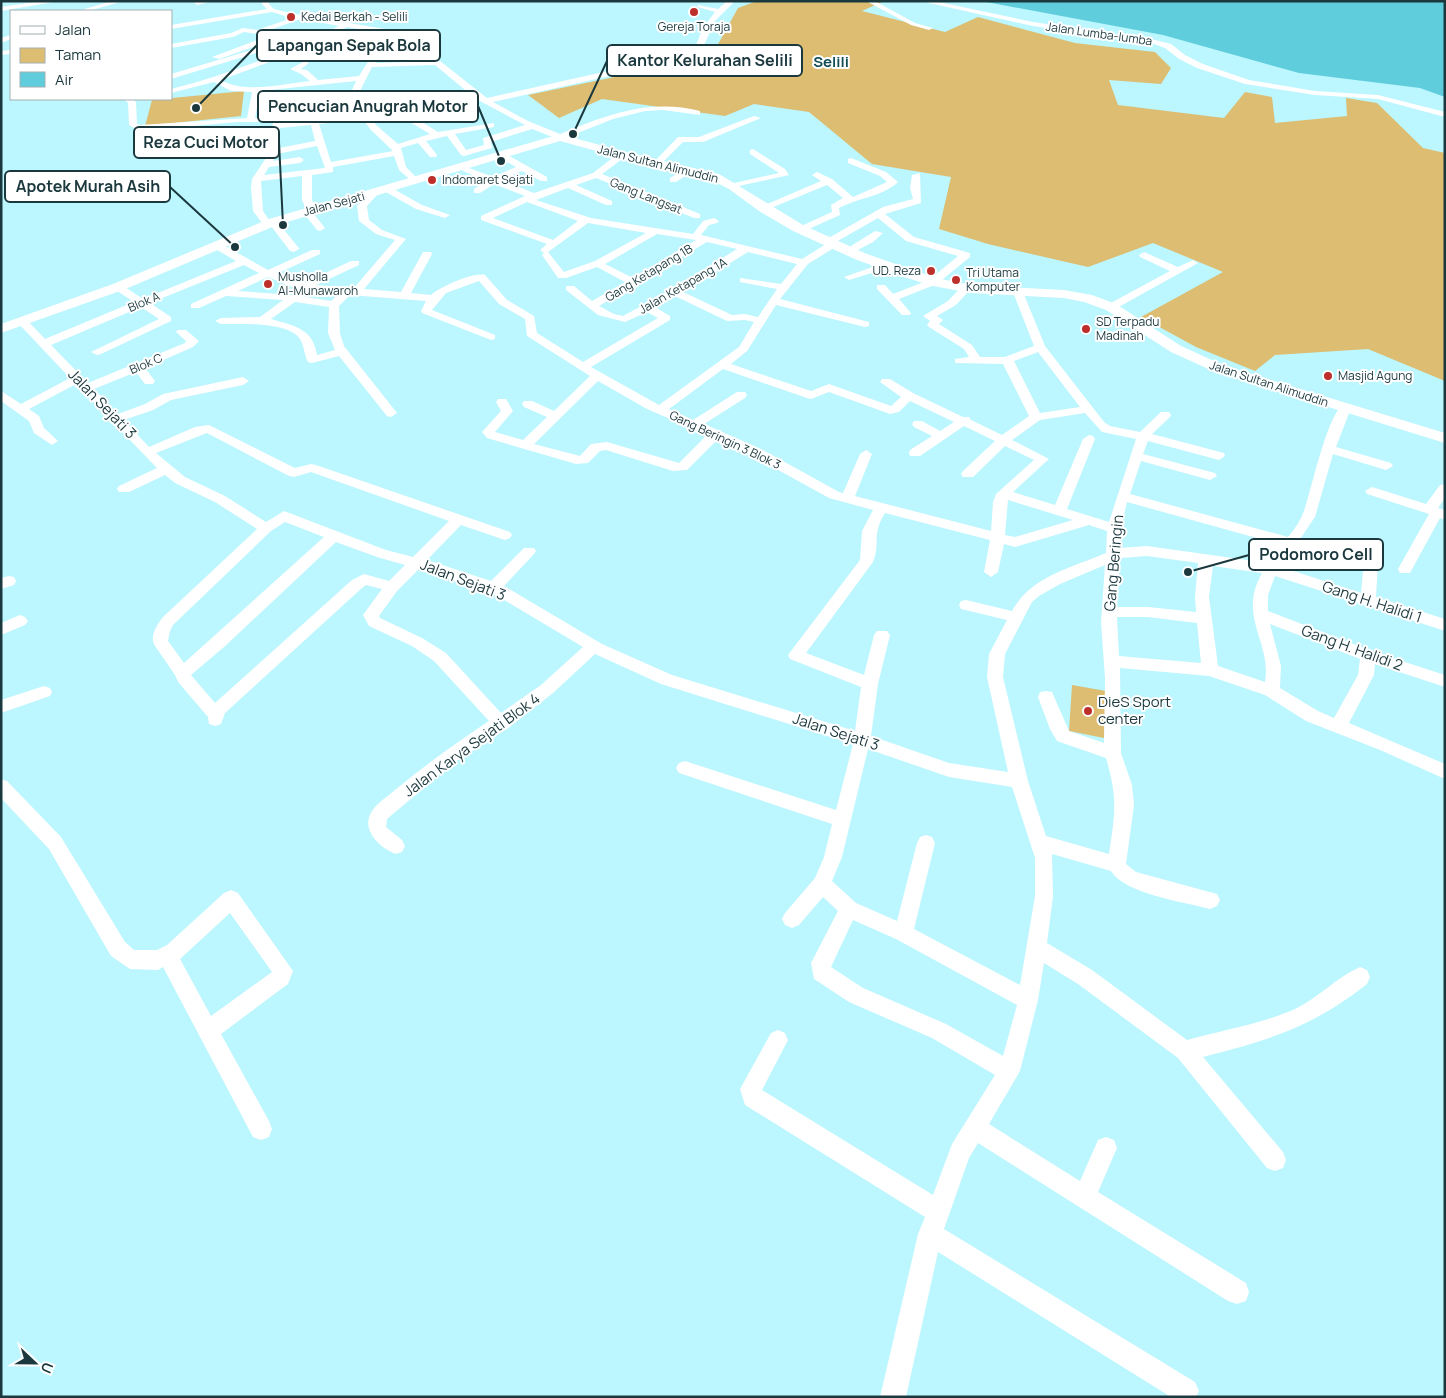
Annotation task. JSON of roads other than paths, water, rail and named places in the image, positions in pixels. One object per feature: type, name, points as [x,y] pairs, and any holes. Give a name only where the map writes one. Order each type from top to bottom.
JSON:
[{"type":"main road","name":"Jalan Sultan Alimuddin","points":[[560,137],[622,155],[715,177],[733,186],[763,208],[802,230],[884,266],[933,282],[966,288],[1075,295],[1111,307],[1176,349],[1205,363],[1249,380],[1445,438]]},
{"type":"main road","name":"Jalan Sejati","points":[[1,329],[118,287],[270,223],[560,137]]},
{"type":"street","points":[[1,9],[58,5],[62,1]]},
{"type":"street","points":[[83,10],[96,4],[121,1]]},
{"type":"street","points":[[486,101],[696,54],[701,47],[707,28],[717,14],[732,1]]},
{"type":"street","points":[[869,1],[913,24],[929,28]]},
{"type":"street","name":"Jalan Lumba-lumba","points":[[923,1],[958,10],[1033,24],[1155,42],[1168,46],[1182,57],[1200,66],[1234,78],[1268,86],[1315,93],[1378,97],[1445,115]]},
{"type":"street","points":[[196,3],[217,2]]},
{"type":"street","points":[[240,8],[266,3],[272,10]]},
{"type":"street","points":[[700,6],[717,14]]},
{"type":"street","points":[[172,27],[272,10],[405,35],[388,47],[370,65],[360,78],[353,93],[353,99],[373,127],[398,150],[402,168],[414,180]]},
{"type":"street","points":[[948,10],[958,10]]},
{"type":"street","points":[[699,15],[717,14]]},
{"type":"street","points":[[228,16],[236,26]]},
{"type":"street","points":[[172,46],[234,35],[244,30],[258,32],[303,17]]},
{"type":"street","points":[[218,29],[255,23]]},
{"type":"street","points":[[172,92],[215,80],[296,49],[348,24]]},
{"type":"street","points":[[172,77],[278,45],[258,32]]},
{"type":"street","points":[[209,39],[213,48]]},
{"type":"street","points":[[216,57],[268,40]]},
{"type":"street","points":[[344,41],[388,47]]},
{"type":"street","points":[[187,63],[204,61]]},
{"type":"street","points":[[305,62],[294,69],[304,72],[316,82]]},
{"type":"street","name":"Jalan Sultan Alimuddin","points":[[370,65],[436,62],[462,86],[506,115],[560,137]]},
{"type":"street","points":[[198,70],[231,89],[256,89],[360,78]]},
{"type":"street","points":[[1268,86],[1272,76]]},
{"type":"street","points":[[251,119],[256,89]]},
{"type":"street","points":[[381,96],[393,108],[437,135]]},
{"type":"street","points":[[132,100],[133,125],[140,128],[251,119],[277,120],[284,136]]},
{"type":"street","points":[[560,137],[589,125],[638,111],[672,106],[697,113]]},
{"type":"street","points":[[294,249],[258,211],[255,197],[257,179],[284,136],[316,126],[364,116]]},
{"type":"street","points":[[658,163],[681,139],[700,140],[757,118]]},
{"type":"street","points":[[329,165],[398,150],[420,140],[449,132],[480,131],[492,125]]},
{"type":"street","points":[[278,126],[316,126]]},
{"type":"street","points":[[257,179],[330,171],[316,126]]},
{"type":"street","points":[[449,132],[462,152],[488,146],[486,140],[498,138],[531,126]]},
{"type":"street","points":[[420,140],[433,155]]},
{"type":"street","points":[[274,152],[321,143]]},
{"type":"street","points":[[473,150],[485,160]]},
{"type":"street","points":[[733,186],[784,175],[753,152]]},
{"type":"street","points":[[622,155],[596,175],[484,219],[548,250],[562,276],[589,269],[654,232]]},
{"type":"street","points":[[501,156],[544,179]]},
{"type":"street","points":[[266,164],[300,160]]},
{"type":"street","points":[[660,410],[742,349],[762,321],[773,301],[804,262],[831,243],[876,205],[894,180],[851,161]]},
{"type":"street","points":[[458,167],[533,200],[559,214],[654,232],[700,238],[804,262]]},
{"type":"street","points":[[477,191],[492,181],[521,168]]},
{"type":"street","points":[[673,180],[688,170]]},
{"type":"street","points":[[307,173],[307,200],[310,211],[320,228]]},
{"type":"street","name":"Gang Langsat","points":[[596,175],[614,196],[697,216]]},
{"type":"street","points":[[817,175],[829,181],[848,199],[876,205],[918,201],[915,188],[918,175]]},
{"type":"street","points":[[763,208],[829,181]]},
{"type":"street","points":[[569,185],[614,196]]},
{"type":"street","points":[[387,189],[419,207],[445,215]]},
{"type":"street","points":[[222,293],[293,298],[334,305],[352,291],[401,239],[379,232],[364,221],[362,206],[373,194]]},
{"type":"street","points":[[802,230],[837,213],[834,207],[848,199]]},
{"type":"street","points":[[505,217],[533,200]]},
{"type":"street","points":[[876,205],[902,234],[910,239],[966,255],[933,282],[892,298]]},
{"type":"street","points":[[548,250],[586,219]]},
{"type":"street","name":"Gang Ketapang 1B","points":[[592,306],[634,282],[700,238],[706,223],[714,220]]},
{"type":"street","points":[[848,251],[878,233]]},
{"type":"street","points":[[216,245],[266,273],[304,286],[404,295],[433,300],[426,311],[491,337]]},
{"type":"street","name":"Jalan Ketapang 1A","points":[[570,288],[592,306],[622,319],[648,308],[745,249]]},
{"type":"street","points":[[194,306],[316,252]]},
{"type":"street","points":[[404,295],[428,254]]},
{"type":"street","points":[[1144,255],[1177,270]]},
{"type":"street","name":"Blok A","points":[[45,343],[244,262]]},
{"type":"street","points":[[304,286],[356,262]]},
{"type":"street","points":[[1111,307],[1192,263]]},
{"type":"street","points":[[599,264],[610,272],[634,282]]},
{"type":"street","points":[[849,277],[884,266]]},
{"type":"street","name":"Gang Beringin 3 Blok 3","points":[[433,300],[442,291],[473,278],[484,278],[496,296],[530,318],[531,334],[597,376],[660,410],[756,452],[828,492],[1019,542],[1090,520]]},
{"type":"street","points":[[744,280],[783,287]]},
{"type":"street","points":[[97,352],[167,320],[143,302],[118,287]]},
{"type":"street","points":[[881,287],[906,312]]},
{"type":"street","points":[[966,288],[952,303],[929,316],[937,320],[933,324],[968,346],[977,361]]},
{"type":"street","points":[[675,292],[731,319],[745,317],[762,321]]},
{"type":"street","points":[[1018,292],[1030,326],[1040,346],[1088,409],[1106,429],[1143,436],[1219,456]]},
{"type":"street","points":[[263,320],[293,298]]},
{"type":"street","points":[[773,301],[865,324]]},
{"type":"street","points":[[334,305],[334,333],[342,352],[391,413]]},
{"type":"street","points":[[583,367],[666,318],[648,308]]},
{"type":"street","points":[[221,321],[263,320],[299,331],[310,347],[312,360],[342,352]]},
{"type":"street","name":"Jalan Sejati 3","points":[[22,321],[45,343],[81,384],[166,469],[191,487],[220,499],[266,528],[284,516],[335,534],[382,554],[417,562],[493,588],[593,646],[667,680],[862,740],[949,770],[1019,781]]},
{"type":"street","name":"Blok C","points":[[81,384],[138,367],[192,343],[193,341],[182,332]]},
{"type":"street","points":[[959,360],[1007,360],[1040,346]]},
{"type":"street","points":[[1007,360],[1036,417]]},
{"type":"street","points":[[722,365],[811,395],[829,388],[890,410],[894,409],[909,396]]},
{"type":"street","points":[[138,367],[149,381]]},
{"type":"street","points":[[525,445],[597,376]]},
{"type":"street","points":[[116,419],[149,407],[167,397],[242,381]]},
{"type":"street","points":[[886,382],[909,396],[965,420],[1043,459],[1003,494],[1000,502],[998,538],[991,572]]},
{"type":"street","points":[[22,408],[81,384]]},
{"type":"street","points":[[1,395],[35,419],[38,430],[52,441]]},
{"type":"street","points":[[694,425],[741,395]]},
{"type":"street","points":[[502,402],[507,410],[488,432],[525,445],[583,460],[596,447],[607,446],[673,468],[682,467],[715,434]]},
{"type":"street","points":[[528,404],[555,416]]},
{"type":"street","points":[[1271,692],[1275,678],[1275,663],[1263,633],[1260,614],[1261,592],[1271,569],[1306,523],[1313,505],[1328,449],[1345,408]]},
{"type":"street","points":[[968,474],[1005,439],[1036,417],[1088,409]]},
{"type":"street","points":[[1143,436],[1165,414]]},
{"type":"street","points":[[915,453],[965,420]]},
{"type":"street","points":[[918,424],[941,436]]},
{"type":"street","points":[[148,452],[199,430],[210,429],[294,473],[311,468],[505,535]]},
{"type":"street","name":"Gang Beringin","points":[[1117,866],[1124,805],[1123,785],[1113,753],[1110,612],[1114,528],[1122,496],[1143,436]]},
{"type":"street","points":[[1060,510],[1089,439]]},
{"type":"street","points":[[1328,449],[1386,466]]},
{"type":"street","points":[[847,498],[866,454]]},
{"type":"street","points":[[1136,456],[1210,476]]},
{"type":"street","points":[[124,489],[166,469]]},
{"type":"street","points":[[1405,568],[1438,512],[1445,488]]},
{"type":"street","points":[[1372,491],[1438,512]]},
{"type":"street","points":[[1003,494],[1114,528]]},
{"type":"street","points":[[1122,496],[1292,543]]},
{"type":"street","points":[[870,684],[829,670],[796,655],[866,562],[870,554],[869,530],[882,506]]},
{"type":"street","points":[[459,519],[392,587],[371,615],[374,622],[417,642],[440,657],[501,724]]},
{"type":"street","points":[[266,528],[182,607],[162,630],[160,642],[184,678],[215,716],[364,579],[392,587]]},
{"type":"street","points":[[183,674],[219,643],[335,534]]},
{"type":"street","points":[[493,588],[529,551]]},
{"type":"street","name":"Gang H. Halidi 1","points":[[893,1397],[934,1223],[960,1152],[976,1129],[1009,1071],[1028,1000],[1038,947],[1045,878],[1044,858],[1019,781],[995,677],[996,654],[1033,592],[1114,555],[1129,551],[1147,551],[1271,569],[1445,625]]},
{"type":"street","points":[[1206,559],[1202,597],[1210,670]]},
{"type":"street","points":[[1368,600],[1371,561]]},
{"type":"street","points":[[966,605],[1016,618]]},
{"type":"street","points":[[1110,612],[1165,613],[1205,618]]},
{"type":"street","name":"Gang H. Halidi 2","points":[[1260,614],[1368,656],[1445,681]]},
{"type":"street","points":[[1,629],[20,621]]},
{"type":"street","points":[[792,919],[822,884],[833,857],[862,740],[870,684],[882,635]]},
{"type":"street","name":"Jalan Karya Sejati Blok 4","points":[[396,846],[377,830],[379,815],[409,788],[460,749],[501,724],[572,670],[593,646]]},
{"type":"street","points":[[1339,728],[1344,713],[1366,675],[1368,656]]},
{"type":"street","points":[[1112,661],[1210,670],[1271,692],[1312,716],[1386,745],[1445,772]]},
{"type":"street","points":[[1,707],[44,692]]},
{"type":"street","points":[[1046,696],[1058,729],[1063,736],[1113,753]]},
{"type":"street","points":[[685,768],[842,820]]},
{"type":"street","points":[[1,786],[55,843],[118,949],[130,959],[158,960],[167,955],[231,900],[283,971],[281,977],[208,1031]]},
{"type":"street","points":[[1040,842],[1117,866],[1122,873],[1131,879],[1210,900]]},
{"type":"street","points":[[903,933],[926,843]]},
{"type":"street","points":[[822,884],[849,908],[903,933],[1028,1000]]},
{"type":"street","points":[[849,908],[821,963],[821,972],[856,995],[939,1031],[1009,1071]]},
{"type":"street","points":[[1038,947],[1086,977],[1185,1051],[1275,1160]]},
{"type":"street","points":[[167,955],[262,1129]]},
{"type":"street","points":[[1185,1051],[1274,1027],[1303,1015],[1331,1000],[1360,977]]},
{"type":"street","points":[[778,1040],[751,1089],[753,1096],[934,1223],[1186,1391]]},
{"type":"street","points":[[976,1129],[1237,1292]]},
{"type":"street","points":[[1084,1197],[1106,1148]]},
{"type":"water","points":[[981,1],[1445,1],[1445,97],[1420,88],[1299,73],[1163,35]]},
{"type":"place","name":"Gereja Toraja","points":[[694,12]]},
{"type":"place","name":"Kedai Berkah - Selili","points":[[291,17]]},
{"type":"place","name":"Lapangan Sepak Bola","points":[[196,108]]},
{"type":"place","name":"Kantor Kelurahan Selili","points":[[573,134]]},
{"type":"place","name":"Pencucian Anugrah Motor","points":[[501,161]]},
{"type":"place","name":"Indomaret Sejati","points":[[432,180]]},
{"type":"place","name":"Reza Cuci Motor","points":[[283,225]]},
{"type":"place","name":"Apotek Murah Asih","points":[[235,247]]},
{"type":"place","name":"UD. Reza","points":[[931,271]]},
{"type":"place","name":"Tri Utama Komputer","points":[[956,280]]},
{"type":"place","name":"Musholla Al-Munawaroh","points":[[268,284]]},
{"type":"place","name":"SD Terpadu Madinah","points":[[1086,329]]},
{"type":"place","name":"Masjid Agung","points":[[1328,376]]},
{"type":"place","name":"Podomoro Cell","points":[[1188,572]]},
{"type":"place","name":"DieS Sport center","points":[[1088,711]]},
{"type":"district","name":"Selili","points":[[831,62]]}]
